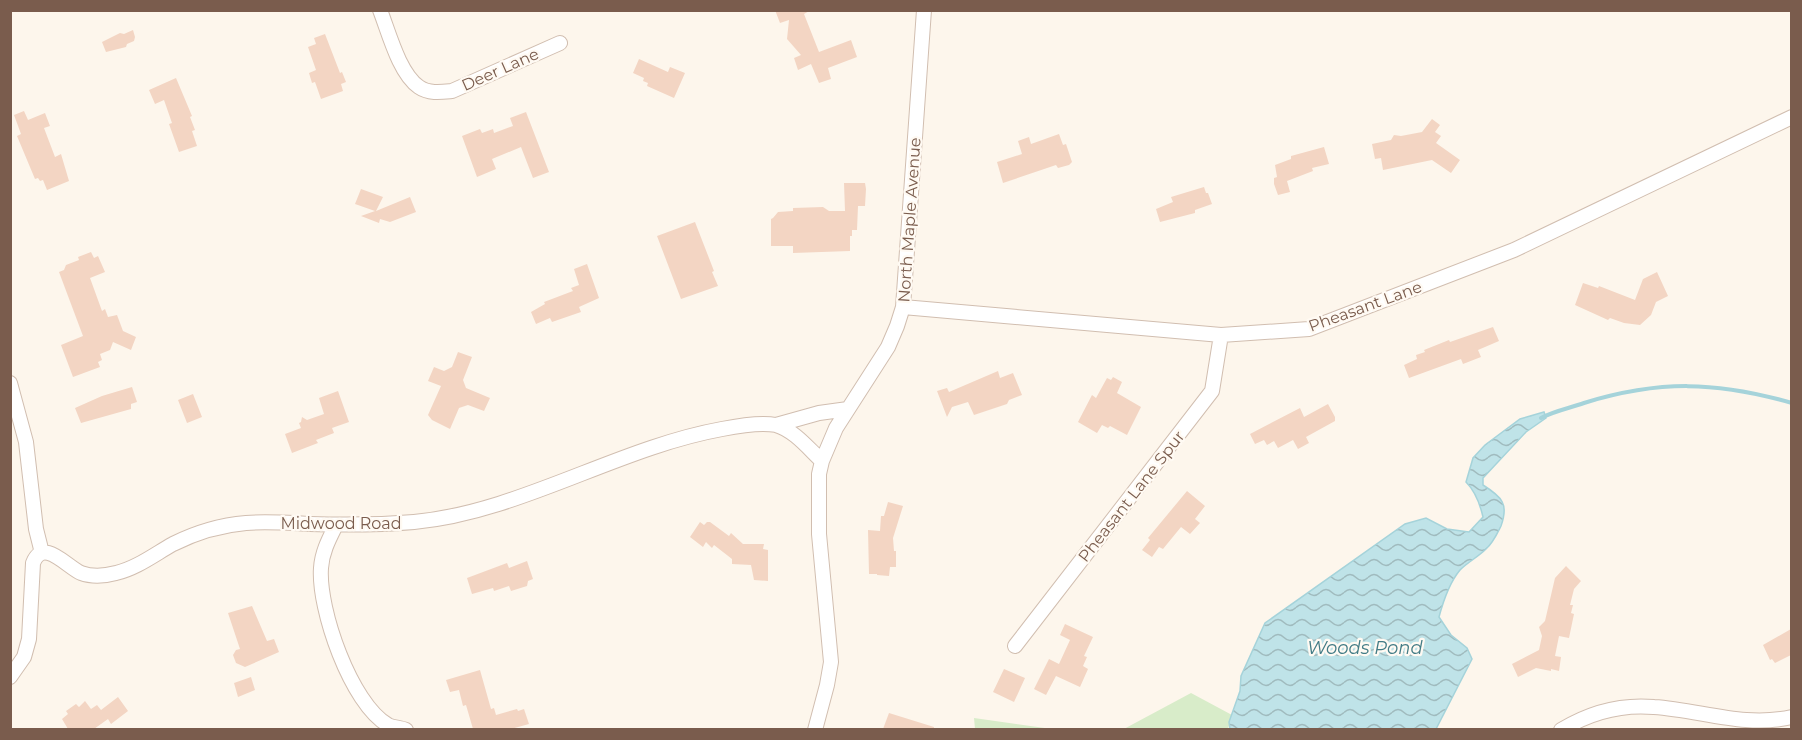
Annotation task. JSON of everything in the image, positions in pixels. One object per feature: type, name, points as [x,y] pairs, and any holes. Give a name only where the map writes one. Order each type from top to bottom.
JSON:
[{"type":"street","name":"Deer Lane","points":[[380,10],[404,71],[420,88],[435,92],[452,91],[560,43]]},
{"type":"street","name":"North Maple Avenue","points":[[814,729],[831,662],[819,534],[819,474],[836,428],[888,347],[903,307],[924,10]]},
{"type":"street","name":"Pheasant Lane","points":[[903,307],[1221,335],[1309,329],[1515,250],[1791,117]]},
{"type":"street","name":"Pheasant Lane Spur","points":[[1015,646],[1212,391],[1221,335]]},
{"type":"street","points":[[10,383],[26,442],[36,529],[42,553],[35,557],[33,563],[29,639],[24,657],[10,677]]},
{"type":"street","name":"Midwood Road","points":[[42,553],[48,552],[55,555],[80,572],[107,576],[122,572],[195,534],[247,523],[336,525],[435,520],[460,515],[550,486],[640,451],[693,435],[742,425],[776,425],[819,413],[848,409]]},
{"type":"street","points":[[776,425],[791,433],[822,461]]},
{"type":"street","points":[[336,525],[324,549],[321,566],[327,620],[337,649],[362,698],[390,728],[406,729]]},
{"type":"street","points":[[1561,729],[1580,718],[1600,711],[1653,707],[1750,721],[1791,717]]},
{"type":"green space","points":[[1191,693],[1232,715],[1228,729],[1122,730]]},
{"type":"green space","points":[[974,718],[1052,729],[975,729]]},
{"type":"water","name":"Woods Pond","points":[[1544,412],[1546,418],[1526,432],[1483,478],[1483,485],[1495,493],[1502,502],[1503,518],[1491,544],[1456,575],[1439,617],[1451,635],[1467,648],[1472,659],[1436,729],[1230,729],[1229,722],[1240,691],[1241,676],[1265,623],[1405,524],[1426,518],[1447,529],[1469,532],[1483,517],[1477,498],[1466,482],[1473,458],[1485,445],[1520,419]]},
{"type":"building","points":[[775,10],[811,10],[804,14],[819,52],[851,40],[857,57],[828,68],[831,79],[819,83],[811,64],[798,70],[794,58],[801,55],[787,39],[789,20],[780,23]]},
{"type":"building","points":[[133,30],[134,41],[126,47],[106,52],[102,42],[120,33],[124,34]]},
{"type":"building","points":[[325,34],[340,73],[342,72],[346,82],[341,84],[343,91],[321,99],[309,73],[316,70],[308,47],[316,44],[314,38]]},
{"type":"building","points":[[639,59],[668,72],[670,67],[685,73],[674,98],[647,86],[648,83],[643,81],[644,78],[633,73]]},
{"type":"building","points":[[176,78],[192,116],[190,117],[195,130],[192,131],[197,146],[179,152],[169,124],[172,123],[164,100],[155,104],[149,90]]},
{"type":"building","points":[[24,111],[28,120],[45,113],[50,126],[44,128],[55,157],[61,154],[69,181],[47,190],[43,180],[35,179],[17,136],[21,134],[14,115]]},
{"type":"building","points":[[526,112],[549,172],[533,178],[521,147],[492,159],[496,169],[477,177],[462,136],[480,129],[482,133],[493,129],[494,133],[513,126],[510,118]]},
{"type":"building","points":[[1432,119],[1440,125],[1435,132],[1441,136],[1436,143],[1460,160],[1451,173],[1432,160],[1383,170],[1381,158],[1375,159],[1372,144],[1391,140],[1394,135],[1422,132]]},
{"type":"building","points":[[1059,134],[1063,145],[1066,144],[1072,162],[1069,165],[1058,168],[1056,165],[1003,183],[997,162],[1022,154],[1018,141],[1029,137],[1031,144]]},
{"type":"building","points":[[1324,147],[1329,164],[1312,168],[1313,171],[1287,181],[1290,192],[1278,195],[1274,184],[1274,178],[1277,177],[1275,165],[1291,159],[1291,156]]},
{"type":"building","points":[[844,183],[865,183],[866,189],[865,206],[858,206],[857,230],[852,230],[852,236],[850,236],[850,251],[793,253],[793,246],[771,246],[771,219],[778,212],[793,211],[793,208],[823,207],[829,211],[845,211]]},
{"type":"building","points":[[1204,187],[1212,204],[1195,210],[1195,213],[1160,222],[1156,209],[1173,202],[1171,197]]},
{"type":"building","points":[[361,189],[383,197],[376,211],[410,197],[416,212],[390,222],[380,219],[379,223],[361,216],[375,211],[355,204]]},
{"type":"building","points":[[695,222],[718,286],[681,299],[657,236]]},
{"type":"building","points":[[91,252],[94,258],[98,256],[105,272],[90,278],[102,311],[105,309],[108,317],[117,315],[123,331],[136,337],[131,350],[113,342],[110,350],[100,354],[102,360],[98,362],[100,367],[73,377],[61,345],[83,336],[59,272],[64,270],[66,265],[79,260],[78,257]]},
{"type":"building","points":[[587,264],[599,298],[579,307],[581,312],[552,322],[550,318],[536,324],[531,312],[545,304],[544,302],[573,291],[571,288],[579,285],[574,269]]},
{"type":"building","points":[[1657,272],[1668,296],[1656,302],[1651,315],[1640,325],[1610,318],[1608,320],[1575,305],[1583,283],[1598,288],[1599,286],[1635,300],[1643,279]]},
{"type":"building","points":[[1493,327],[1499,341],[1478,350],[1481,357],[1463,364],[1461,359],[1409,378],[1404,365],[1417,359],[1416,355],[1425,352],[1424,350]]},
{"type":"building","points":[[458,352],[472,357],[463,380],[466,388],[490,398],[484,411],[468,405],[459,408],[450,429],[432,420],[428,415],[441,386],[428,381],[434,367],[444,371],[452,367]]},
{"type":"building","points":[[998,371],[1000,378],[1013,373],[1022,395],[1009,400],[1007,404],[974,415],[968,402],[952,407],[947,417],[937,391],[947,388],[949,392]]},
{"type":"building","points":[[1113,377],[1122,382],[1117,393],[1141,407],[1127,435],[1110,426],[1108,428],[1102,425],[1097,433],[1078,422],[1092,395],[1096,398],[1107,378],[1111,380]]},
{"type":"building","points":[[132,387],[137,402],[131,404],[131,409],[81,423],[75,408],[102,396]]},
{"type":"building","points":[[338,391],[349,422],[332,428],[334,433],[316,440],[318,443],[292,453],[285,434],[301,428],[299,423],[302,417],[307,420],[324,414],[319,398]]},
{"type":"building","points":[[193,394],[202,417],[187,423],[178,400]]},
{"type":"building","points":[[1328,404],[1335,421],[1306,437],[1309,443],[1298,449],[1293,440],[1278,448],[1274,441],[1267,445],[1264,440],[1255,444],[1250,434],[1300,408],[1304,417]]},
{"type":"building","points":[[1187,491],[1205,506],[1195,519],[1200,523],[1190,534],[1181,527],[1163,549],[1159,547],[1152,557],[1142,550],[1150,540],[1148,538]]},
{"type":"building","points":[[888,502],[903,506],[893,538],[896,567],[890,567],[889,576],[869,574],[868,530],[880,531],[881,516],[884,516]]},
{"type":"building","points":[[700,522],[704,525],[710,522],[729,536],[731,533],[743,544],[764,544],[763,549],[768,550],[768,581],[754,580],[751,565],[732,564],[732,559],[714,545],[712,548],[706,542],[703,547],[690,537]]},
{"type":"building","points":[[527,561],[533,579],[528,581],[527,586],[511,591],[509,586],[494,591],[493,588],[472,594],[467,578],[507,563],[509,568]]},
{"type":"building","points":[[1566,566],[1581,581],[1574,589],[1570,605],[1573,605],[1571,613],[1574,614],[1569,638],[1559,636],[1555,656],[1561,657],[1559,671],[1536,668],[1518,677],[1512,664],[1539,650],[1542,636],[1539,627],[1545,621],[1555,578]]},
{"type":"building","points":[[252,606],[267,641],[274,639],[279,652],[245,667],[236,663],[233,655],[236,650],[240,649],[228,613]]},
{"type":"building","points":[[1065,624],[1093,637],[1084,656],[1087,657],[1083,666],[1088,669],[1080,687],[1056,676],[1046,695],[1034,689],[1049,659],[1059,664],[1070,640],[1060,635]]},
{"type":"building","points":[[1791,629],[1791,655],[1775,663],[1772,659],[1770,660],[1763,645]]},
{"type":"building","points":[[1004,669],[1025,678],[1014,702],[993,692]]},
{"type":"building","points":[[480,670],[491,709],[494,708],[496,715],[524,709],[529,724],[511,729],[473,729],[459,690],[450,692],[446,680]]},
{"type":"building","points":[[251,677],[255,690],[238,697],[234,683]]},
{"type":"building","points":[[118,697],[128,711],[111,724],[108,719],[94,729],[68,729],[62,719],[68,714],[66,711],[76,704],[79,707],[85,701],[91,709],[97,705],[101,710]]},
{"type":"building","points":[[889,713],[934,727],[934,729],[883,729]]},
{"type":"waterway","points":[[1541,418],[1611,395],[1663,387],[1688,386],[1738,390],[1792,403]]}]
